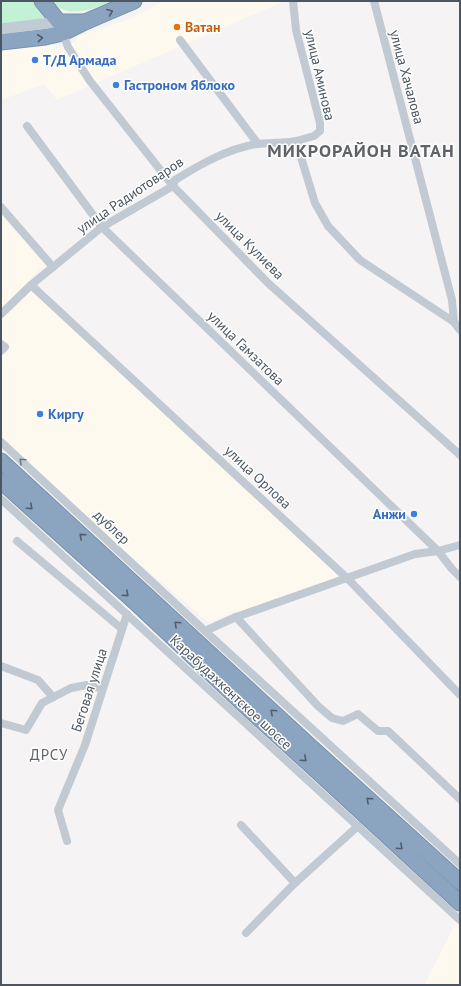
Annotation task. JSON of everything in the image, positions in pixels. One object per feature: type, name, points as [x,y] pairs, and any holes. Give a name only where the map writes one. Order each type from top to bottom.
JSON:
[{"type":"highway","points":[[42,1],[61,28]]},
{"type":"highway","points":[[1,42],[45,37],[61,28],[85,22],[134,1]]},
{"type":"highway","name":"Карабудахкентское шоссе","points":[[1,461],[306,743],[460,882]]},
{"type":"highway","name":"Карабудахкентское шоссе","points":[[1,481],[136,603],[460,903]]},
{"type":"main road","points":[[1,29],[61,28]]},
{"type":"street","name":"улица Аминова","points":[[292,1],[296,30],[320,123],[320,131],[314,136],[296,141]]},
{"type":"street","name":"улица Хачалова","points":[[374,1],[452,300],[454,322]]},
{"type":"street","name":"улица Кулиева","points":[[61,28],[68,47],[90,81],[173,186],[268,283],[460,455]]},
{"type":"street","points":[[180,40],[258,144]]},
{"type":"street","name":"улица Гамзатова","points":[[27,126],[102,227],[438,551],[460,577]]},
{"type":"street","name":"улица Радиотоваров","points":[[1,314],[31,285],[102,227],[173,186],[175,180],[210,159],[228,151],[258,144],[286,143],[296,141]]},
{"type":"street","points":[[296,141],[315,203],[328,226],[360,260],[454,322],[460,330]]},
{"type":"street","points":[[1,207],[53,267]]},
{"type":"street","name":"улица Орлова","points":[[31,285],[348,579],[460,695]]},
{"type":"street","points":[[1,344],[5,347],[1,351]]},
{"type":"street","name":"дублер","points":[[1,442],[460,864]]},
{"type":"street","points":[[1,500],[460,920]]},
{"type":"street","points":[[17,541],[122,629]]},
{"type":"street","points":[[205,631],[236,617],[348,579],[415,554],[438,551],[460,545]]},
{"type":"street","name":"Беговая улица","points":[[67,841],[58,810],[85,745],[127,614]]},
{"type":"street","points":[[236,617],[318,706],[332,718],[343,721],[358,714],[378,731],[388,731],[460,799]]},
{"type":"street","points":[[1,666],[38,680],[53,697]]},
{"type":"street","points":[[1,723],[26,730],[42,703],[53,697],[70,688],[86,685],[102,689]]},
{"type":"street","points":[[241,825],[295,882]]},
{"type":"street","points":[[246,933],[295,882],[358,826]]},
{"type":"shaded area","points":[[164,1],[285,1],[57,100],[44,84],[1,100],[1,45],[49,42],[57,49],[75,43],[78,36],[129,19]]},
{"type":"shaded area","points":[[1,215],[45,265],[30,279],[340,577],[208,622],[1,446]]},
{"type":"shaded area","points":[[460,914],[460,985],[424,985]]},
{"type":"green space","points":[[1,1],[36,1],[48,18],[1,24]]},
{"type":"green space","points":[[53,1],[112,1],[87,10],[74,12],[57,6]]},
{"type":"place","name":"Ватан","points":[[177,27]]},
{"type":"place","name":"Т/Д Армада","points":[[35,60]]},
{"type":"place","name":"Гастроном Яблоко","points":[[116,85]]},
{"type":"place","name":"Киргу","points":[[40,414]]},
{"type":"place","name":"Анжи","points":[[414,514]]},
{"type":"district","name":"МИКРОРАЙОН ВАТАН","points":[[361,150]]},
{"type":"district","name":"ДРСУ","points":[[49,754]]}]
